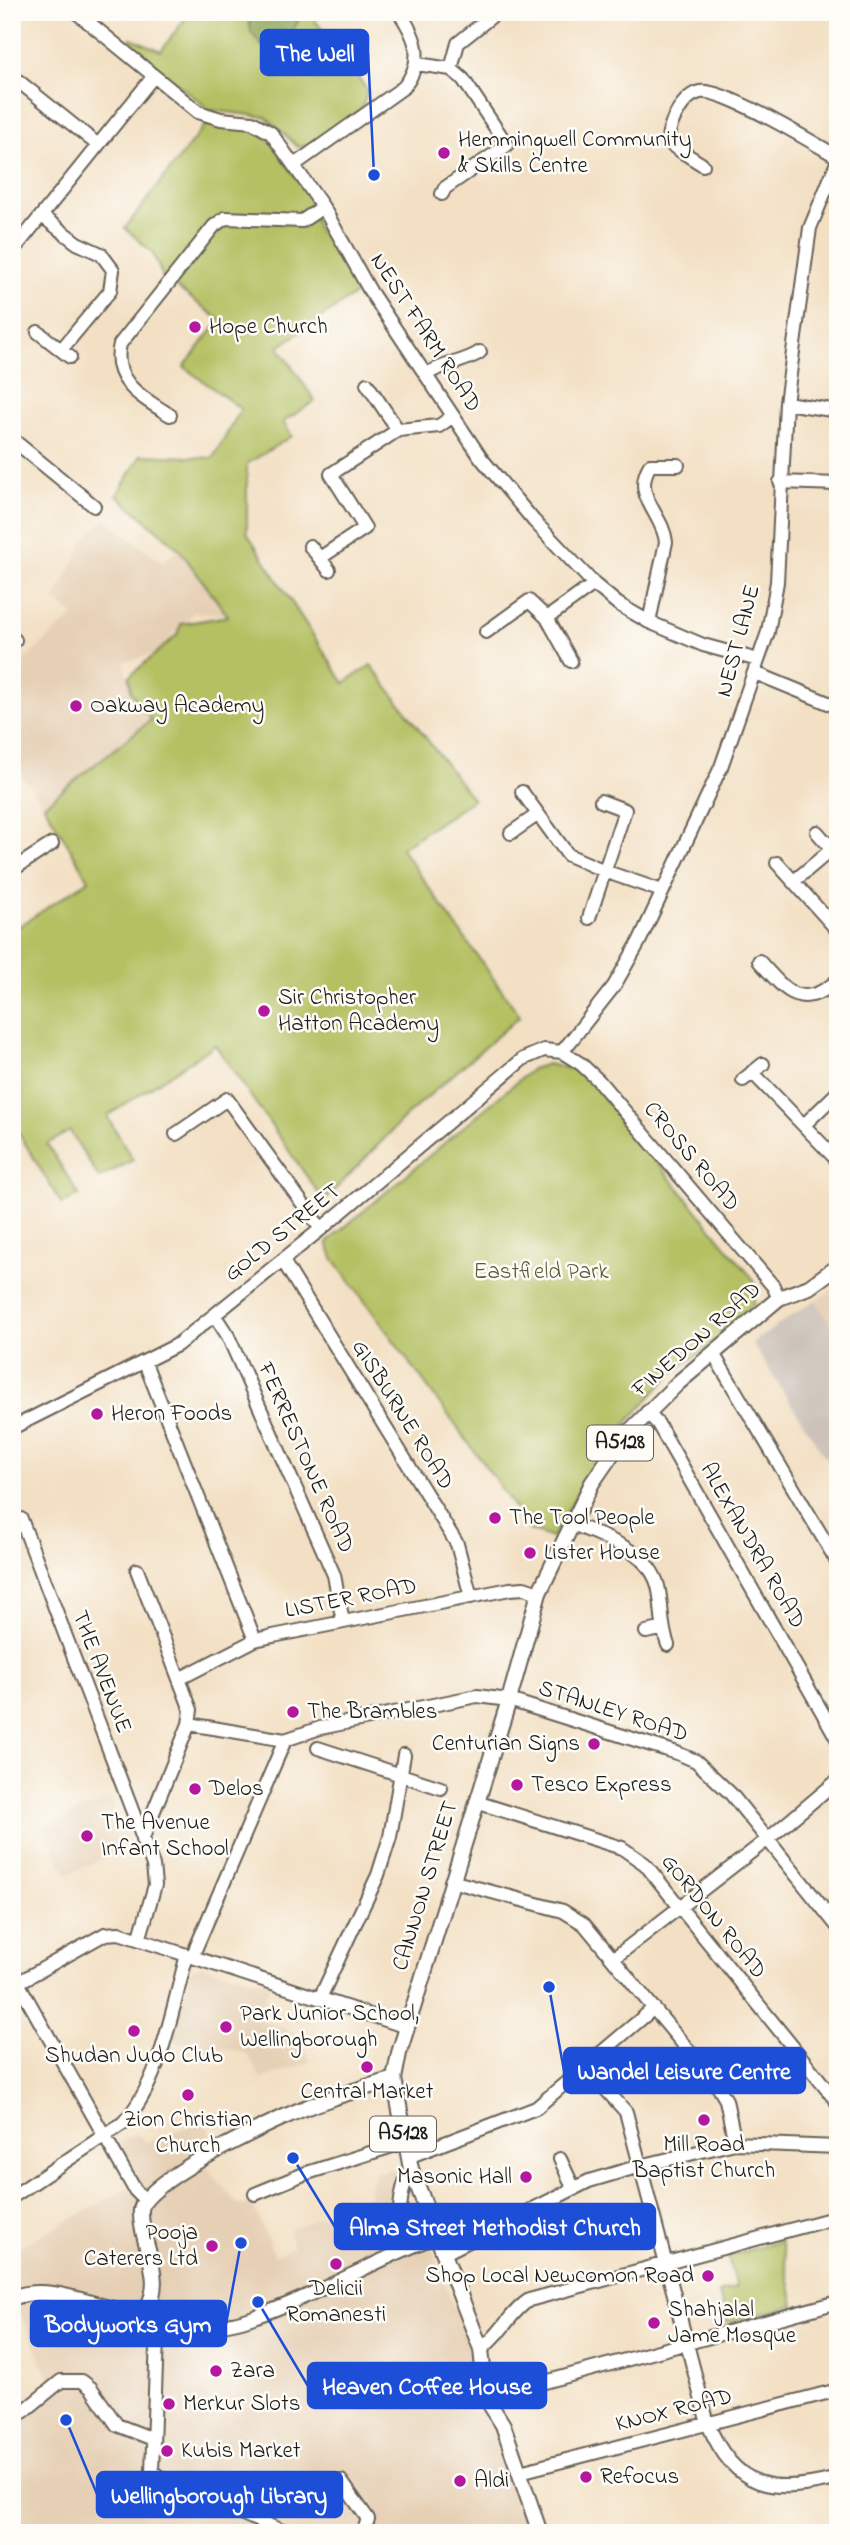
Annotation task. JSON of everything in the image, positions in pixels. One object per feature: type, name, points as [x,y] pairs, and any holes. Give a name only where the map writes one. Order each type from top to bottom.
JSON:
[{"type":"main road","name":"FINEDON ROAD","points":[[509,1700],[539,1593],[571,1523],[608,1461],[647,1412],[779,1298],[809,1287],[838,1266]]},
{"type":"main road","name":"CANNON STREET","points":[[438,2236],[410,2163],[394,2079],[451,1881],[509,1700]]},
{"type":"main road","name":"A5128","points":[[144,2199],[176,2174],[284,2117],[394,2079]]},
{"type":"main road","points":[[12,2298],[34,2293],[62,2294],[123,2310],[141,2311],[151,2301],[153,2272],[141,2211],[144,2199]]},
{"type":"main road","name":"A5128","points":[[438,2236],[481,2348],[486,2398],[503,2425],[540,2533]]},
{"type":"street","points":[[294,165],[404,88],[417,64],[415,35],[399,12]]},
{"type":"street","points":[[451,69],[458,43],[497,12]]},
{"type":"street","name":"NEST FARM ROAD","points":[[81,14],[198,112],[221,119],[252,122],[271,133],[323,207],[370,291],[453,416],[502,484],[594,584],[618,604],[649,622],[756,667],[838,707]]},
{"type":"street","points":[[417,64],[451,69],[472,91],[507,145],[445,188],[442,194]]},
{"type":"street","points":[[12,76],[98,145]]},
{"type":"street","points":[[12,252],[153,77]]},
{"type":"street","points":[[703,165],[673,146],[668,139],[669,131],[683,105],[691,94],[702,91],[734,101],[838,158]]},
{"type":"street","name":"NEST LANE","points":[[562,1052],[614,986],[663,891],[721,767],[768,632],[777,582],[786,403],[810,228],[838,158]]},
{"type":"street","points":[[170,415],[151,404],[122,379],[116,361],[120,344],[214,226],[225,218],[302,221],[323,207]]},
{"type":"street","points":[[38,332],[65,354],[110,291],[113,270],[101,254],[77,243],[42,216]]},
{"type":"street","points":[[427,374],[439,366],[468,360],[480,352]]},
{"type":"street","points":[[367,384],[398,430]]},
{"type":"street","points":[[786,403],[838,411]]},
{"type":"street","points":[[320,558],[365,528],[331,474],[398,430],[439,426],[453,416]]},
{"type":"street","points":[[12,439],[94,506]]},
{"type":"street","points":[[649,622],[666,542],[665,530],[647,505],[643,491],[646,471],[650,464],[678,465]]},
{"type":"street","points":[[780,482],[838,484]]},
{"type":"street","points":[[310,546],[329,570]]},
{"type":"street","points":[[547,618],[594,584]]},
{"type":"street","points":[[486,632],[529,601],[547,618],[571,661]]},
{"type":"street","points":[[522,792],[566,854],[607,872],[663,891]]},
{"type":"street","points":[[589,918],[607,872],[625,810],[601,801]]},
{"type":"street","points":[[511,833],[537,815]]},
{"type":"street","points":[[793,882],[832,849],[817,832]]},
{"type":"street","points":[[12,870],[52,844]]},
{"type":"street","points":[[777,863],[838,931]]},
{"type":"street","points":[[758,961],[783,988],[805,997],[818,995],[838,980]]},
{"type":"street","name":"GOLD STREET","points":[[12,1428],[177,1345],[283,1261],[523,1059],[544,1050],[562,1052]]},
{"type":"street","name":"CROSS ROAD","points":[[562,1052],[598,1080],[773,1286],[779,1298]]},
{"type":"street","points":[[752,1072],[838,1161]]},
{"type":"street","points":[[804,1125],[838,1092]]},
{"type":"street","points":[[176,1134],[227,1099],[321,1229]]},
{"type":"street","name":"GISBURNE ROAD","points":[[283,1261],[457,1544],[471,1597]]},
{"type":"street","name":"FERRESTONE ROAD","points":[[215,1316],[228,1336],[334,1575],[343,1622]]},
{"type":"street","points":[[714,1355],[838,1563]]},
{"type":"street","points":[[145,1363],[255,1640]]},
{"type":"street","name":"ALEXANDRA ROAD","points":[[647,1412],[659,1423],[838,1740]]},
{"type":"street","name":"THE AVENUE","points":[[21,1519],[153,1865],[155,1885],[140,1937]]},
{"type":"street","points":[[571,1523],[633,1553],[646,1563],[658,1586],[661,1629],[668,1645]]},
{"type":"street","points":[[137,1570],[191,1710],[190,1724],[142,1840]]},
{"type":"street","name":"LISTER ROAD","points":[[178,1679],[255,1640],[524,1588],[539,1593]]},
{"type":"street","points":[[646,1632],[661,1629]]},
{"type":"street","name":"STANLEY ROAD","points":[[285,1740],[296,1734],[320,1728],[477,1696],[509,1700],[604,1728],[696,1761],[731,1794],[838,1927]]},
{"type":"street","points":[[12,2197],[122,2123],[136,2109],[150,2082],[190,1956],[285,1740],[190,1724]]},
{"type":"street","points":[[318,1748],[442,1788]]},
{"type":"street","points":[[320,1998],[378,1875],[390,1837],[404,1755]]},
{"type":"street","points":[[614,1958],[768,1839],[838,1780]]},
{"type":"street","name":"GORDON ROAD","points":[[476,1802],[622,1849],[645,1864],[838,2103]]},
{"type":"street","points":[[451,1881],[563,1911],[584,1924],[726,2100],[735,2143]]},
{"type":"street","points":[[144,2199],[135,2190],[14,1980],[105,1934],[119,1933],[140,1937],[407,2028]]},
{"type":"street","points":[[410,2163],[522,2115],[654,2008]]},
{"type":"street","points":[[585,2066],[626,2112],[708,2424],[726,2459],[751,2480],[768,2486],[785,2487],[838,2478]]},
{"type":"street","points":[[255,2194],[304,2174],[405,2142]]},
{"type":"street","points":[[445,2253],[574,2189],[640,2166],[735,2143],[838,2147]]},
{"type":"street","points":[[559,2159],[574,2189]]},
{"type":"street","name":"CANNON STREET","points":[[403,2250],[399,2240],[404,2179],[410,2163]]},
{"type":"street","points":[[481,2348],[490,2343],[510,2315],[529,2300],[838,2217]]},
{"type":"street","points":[[157,2339],[171,2333],[219,2328],[251,2318],[297,2301],[438,2236]]},
{"type":"street","points":[[486,2398],[838,2302]]},
{"type":"street","points":[[141,2311],[151,2323],[157,2339],[152,2471],[163,2480],[287,2533]]},
{"type":"street","points":[[23,2412],[61,2381],[82,2381],[91,2388],[117,2425],[153,2439]]},
{"type":"street","name":"KNOX ROAD","points":[[520,2472],[838,2390]]},
{"type":"street","points":[[341,2481],[368,2519],[363,2533]]},
{"type":"shaded area","points":[[105,519],[162,563],[179,549],[228,615],[194,612],[156,653],[124,662],[131,692],[151,720],[44,805],[12,763],[12,671],[74,615],[54,601],[85,539]]},
{"type":"shaded area","points":[[838,1286],[838,1336],[815,1301]]},
{"type":"shaded area","points":[[815,1300],[838,1336],[838,1477],[752,1343]]},
{"type":"shaded area","name":"The Avenue Infant School","points":[[110,1798],[131,1844],[67,1875],[44,1827]]},
{"type":"shaded area","name":"Park Junior School, Wellingborough","points":[[201,1966],[270,1982],[259,2020],[299,2035],[310,2062],[261,2079],[247,2054],[223,2048],[214,2056],[170,2039],[191,1971]]},
{"type":"shaded area","points":[[205,2121],[216,2148],[200,2159],[238,2205],[253,2205],[275,2256],[293,2247],[289,2230],[368,2197],[374,2173],[401,2167],[394,2241],[400,2257],[431,2245],[468,2345],[473,2370],[466,2393],[472,2411],[483,2411],[499,2433],[536,2533],[12,2533],[12,2423],[23,2416],[21,2403],[51,2381],[12,2297],[12,2251],[138,2183],[119,2141],[137,2134],[147,2142]]},
{"type":"green space","points":[[207,12],[309,12],[368,91],[361,110],[312,145],[298,147],[266,117],[210,110],[127,44],[131,38],[161,51],[187,16]]},
{"type":"green space","points":[[248,12],[295,12],[298,22],[281,47],[262,46],[251,32]]},
{"type":"green space","points":[[205,125],[250,128],[268,138],[309,195],[317,229],[339,248],[360,291],[279,347],[315,401],[283,422],[292,436],[247,464],[247,533],[344,683],[371,665],[473,800],[401,848],[520,1016],[408,1114],[324,1201],[215,1045],[107,1116],[133,1160],[99,1178],[70,1131],[47,1144],[79,1195],[62,1205],[12,1122],[12,931],[89,880],[44,805],[151,720],[131,692],[129,677],[177,635],[181,624],[228,616],[179,549],[117,495],[141,455],[213,458],[241,409],[184,367],[220,320],[163,277],[152,252],[125,228]]},
{"type":"green space","name":"Eastfield Park","points":[[547,1064],[582,1071],[754,1280],[754,1304],[728,1333],[671,1374],[603,1449],[552,1538],[529,1530],[495,1479],[333,1258],[327,1242],[532,1069]]},
{"type":"green space","points":[[781,2241],[794,2305],[727,2323],[719,2293],[736,2288],[728,2256]]},
{"type":"place","name":"Hemmingwell Community & Skills Centre","points":[[444,153]]},
{"type":"place","name":"The Well","points":[[374,175]]},
{"type":"place","name":"Hope Church","points":[[195,327]]},
{"type":"place","name":"Oakway Academy","points":[[76,706]]},
{"type":"place","name":"Sir Christopher Hatton Academy","points":[[264,1011]]},
{"type":"place","name":"Heron Foods","points":[[97,1414]]},
{"type":"place","name":"The Tool People","points":[[495,1518]]},
{"type":"place","name":"Lister House","points":[[530,1553]]},
{"type":"place","name":"The Brambles","points":[[293,1712]]},
{"type":"place","name":"Centurian Signs","points":[[594,1744]]},
{"type":"place","name":"Tesco Express","points":[[517,1785]]},
{"type":"place","name":"Delos","points":[[195,1789]]},
{"type":"place","name":"The Avenue Infant School","points":[[87,1836]]},
{"type":"place","name":"Wandel Leisure Centre","points":[[549,1987]]},
{"type":"place","name":"Park Junior School, Wellingborough","points":[[226,2027]]},
{"type":"place","name":"Shudan Judo Club","points":[[134,2031]]},
{"type":"place","name":"Central Market","points":[[367,2067]]},
{"type":"place","name":"Zion Christian Church","points":[[188,2095]]},
{"type":"place","name":"Mill Road Baptist Church","points":[[704,2120]]},
{"type":"place","name":"Alma Street Methodist Church","points":[[293,2158]]},
{"type":"place","name":"Masonic Hall","points":[[526,2177]]},
{"type":"place","name":"Bodyworks Gym","points":[[241,2243]]},
{"type":"place","name":"Pooja Caterers Ltd","points":[[212,2246]]},
{"type":"place","name":"Delicii Romanesti","points":[[336,2264]]},
{"type":"place","name":"Shop Local Newcomon Road","points":[[708,2276]]},
{"type":"place","name":"Heaven Coffee House","points":[[258,2302]]},
{"type":"place","name":"Shahjalal Jame Mosque","points":[[654,2323]]},
{"type":"place","name":"Zara","points":[[216,2371]]},
{"type":"place","name":"Merkur Slots","points":[[169,2404]]},
{"type":"place","name":"Wellingborough Library","points":[[66,2420]]},
{"type":"place","name":"Kubis Market","points":[[167,2451]]},
{"type":"place","name":"Refocus","points":[[586,2477]]},
{"type":"place","name":"Aldi","points":[[460,2481]]}]
